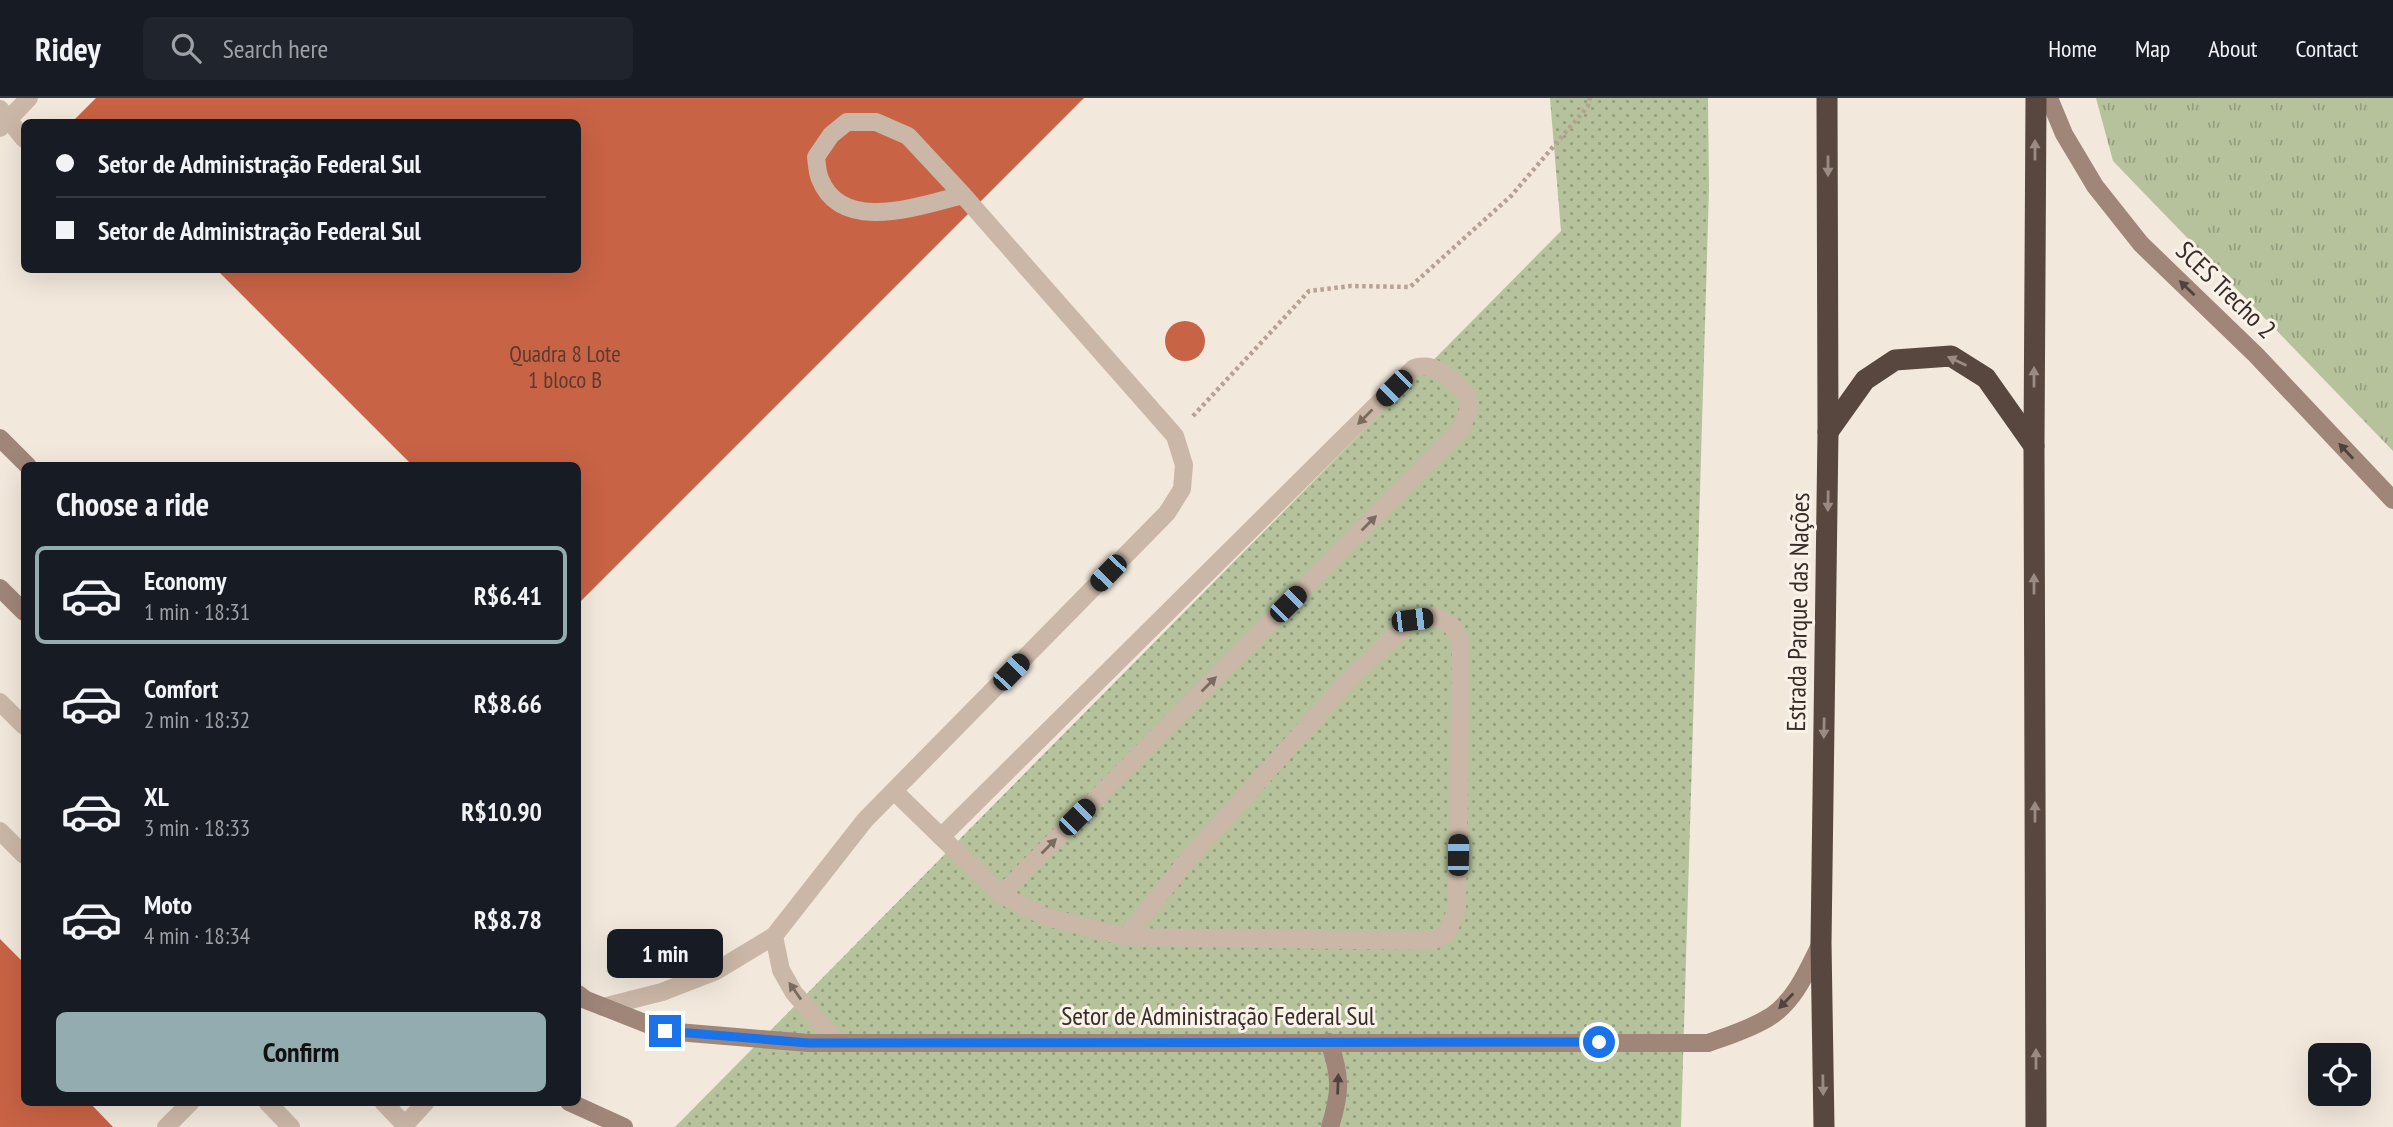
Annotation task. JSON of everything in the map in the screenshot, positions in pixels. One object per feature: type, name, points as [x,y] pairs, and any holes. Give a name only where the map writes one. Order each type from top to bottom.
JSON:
[{"type":"highway","name":"Estrada Parque das Nações","points":[[1824,1127],[1821,943],[1828,432],[1827,98]]},
{"type":"highway","points":[[2036,98],[2036,1127]]},
{"type":"highway","points":[[1828,432],[1865,380],[1895,360],[1951,356],[1986,378],[2034,446]]},
{"type":"street","name":"SCES Trecho 2","points":[[2049,98],[2064,134],[2095,186],[2141,244],[2256,355],[2393,500]]},
{"type":"street","points":[[0,439],[23,462]]},
{"type":"street","points":[[0,588],[21,609]]},
{"type":"street","name":"Setor de Administração Federal Sul","points":[[581,996],[665,1031],[808,1043],[1707,1043],[1770,1017],[1797,989],[1821,943]]},
{"type":"street","points":[[1329,1042],[1338,1068],[1337,1101],[1330,1127]]},
{"type":"street","points":[[578,1106],[624,1127]]},
{"type":"lane","points":[[21,136],[3,119],[29,98]]},
{"type":"lane","points":[[603,1007],[662,992],[716,971],[774,936],[865,820],[1167,513],[1182,489],[1184,466],[1175,436],[963,195],[908,136],[876,122],[847,122],[831,135],[816,157],[820,179],[835,200],[854,211],[886,212],[963,195]]},
{"type":"lane","points":[[941,837],[1414,368],[1435,367],[1468,395],[1469,409],[1461,429],[1000,895]]},
{"type":"lane","points":[[894,791],[1000,895],[1046,917],[1126,937],[1432,941],[1447,934],[1457,908],[1461,642],[1452,626],[1436,617],[1412,620],[1349,680],[1186,862],[1126,937]]},
{"type":"lane","points":[[0,702],[21,723]]},
{"type":"lane","points":[[0,831],[21,852]]},
{"type":"lane","points":[[774,936],[781,970],[794,993],[839,1043]]},
{"type":"lane","points":[[166,1127],[187,1106]]},
{"type":"lane","points":[[271,1106],[290,1127]]},
{"type":"lane","points":[[386,1106],[404,1126],[422,1106]]},
{"type":"path","points":[[1175,436],[1309,291],[1351,286],[1410,287],[1511,196],[1588,106],[1590,98]]},
{"type":"green space","points":[[1550,98],[1708,98],[1709,189],[1681,1127],[675,1127],[1561,231]]},
{"type":"green space","points":[[2096,98],[2393,98],[2393,451],[2113,161]]},
{"type":"building","points":[[96,98],[1084,98],[581,601],[581,462],[409,462],[220,273],[581,273],[581,119],[75,119]]},
{"type":"building","points":[[1185,321],[1199,327],[1205,341],[1199,355],[1185,361],[1171,355],[1165,341],[1171,327]]},
{"type":"building","points":[[0,939],[21,960],[21,1106],[93,1106],[113,1127],[0,1127]]},
{"type":"route","points":[[665,1031],[808,1043],[1599,1042]]}]
